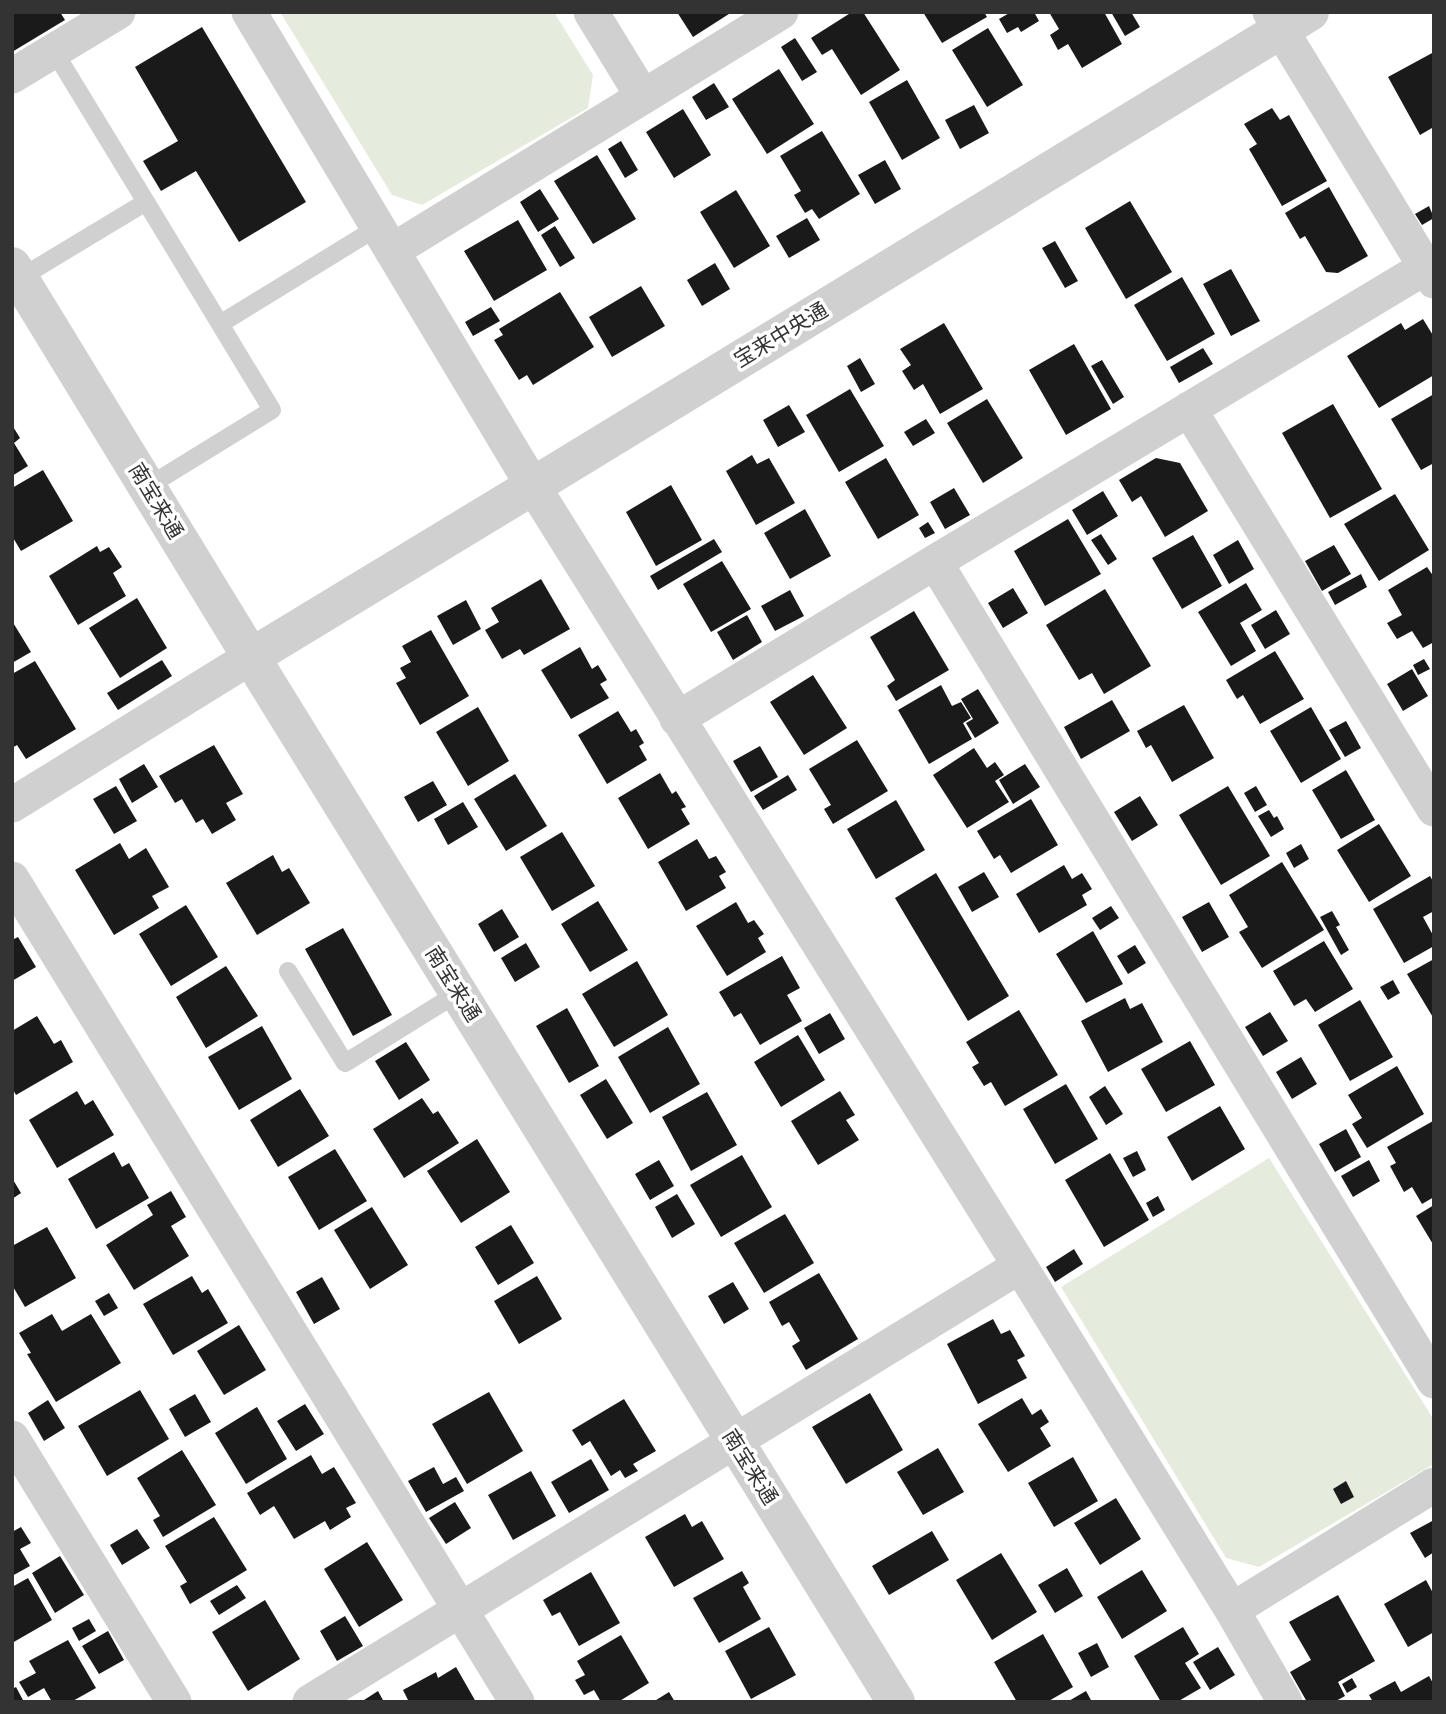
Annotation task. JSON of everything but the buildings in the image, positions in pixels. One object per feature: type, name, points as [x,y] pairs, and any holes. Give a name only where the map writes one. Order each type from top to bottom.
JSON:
[{"type":"street","points":[[12,76],[118,12]]},
{"type":"street","points":[[249,12],[533,486],[1020,1266],[1232,1610],[1285,1702]]},
{"type":"street","points":[[591,12],[643,97]]},
{"type":"street","points":[[385,239],[643,97],[781,12]]},
{"type":"street","points":[[677,719],[1189,408],[1430,274],[1287,18]]},
{"type":"street","name":"宝来中央通","points":[[251,657],[533,486],[1287,18]]},
{"type":"street","name":"南宝来通","points":[[16,272],[896,1702]]},
{"type":"street","points":[[1189,408],[1434,809]]},
{"type":"street","points":[[934,562],[1434,1381]]},
{"type":"street","points":[[12,806],[251,657]]},
{"type":"street","points":[[12,879],[517,1702]]},
{"type":"street","points":[[310,1702],[1020,1266]]},
{"type":"street","points":[[12,1438],[174,1702]]},
{"type":"street","points":[[1232,1610],[1434,1485]]},
{"type":"lane","points":[[54,51],[272,410],[147,487]]},
{"type":"lane","points":[[16,272],[146,202]]},
{"type":"lane","points":[[220,324],[385,239]]},
{"type":"lane","points":[[288,971],[345,1063],[458,993]]},
{"type":"shaded area","points":[[280,12],[554,12],[593,75],[588,108],[422,205],[392,195]]},
{"type":"shaded area","points":[[1269,1158],[1434,1420],[1434,1464],[1259,1567],[1226,1558],[1061,1287]]}]
